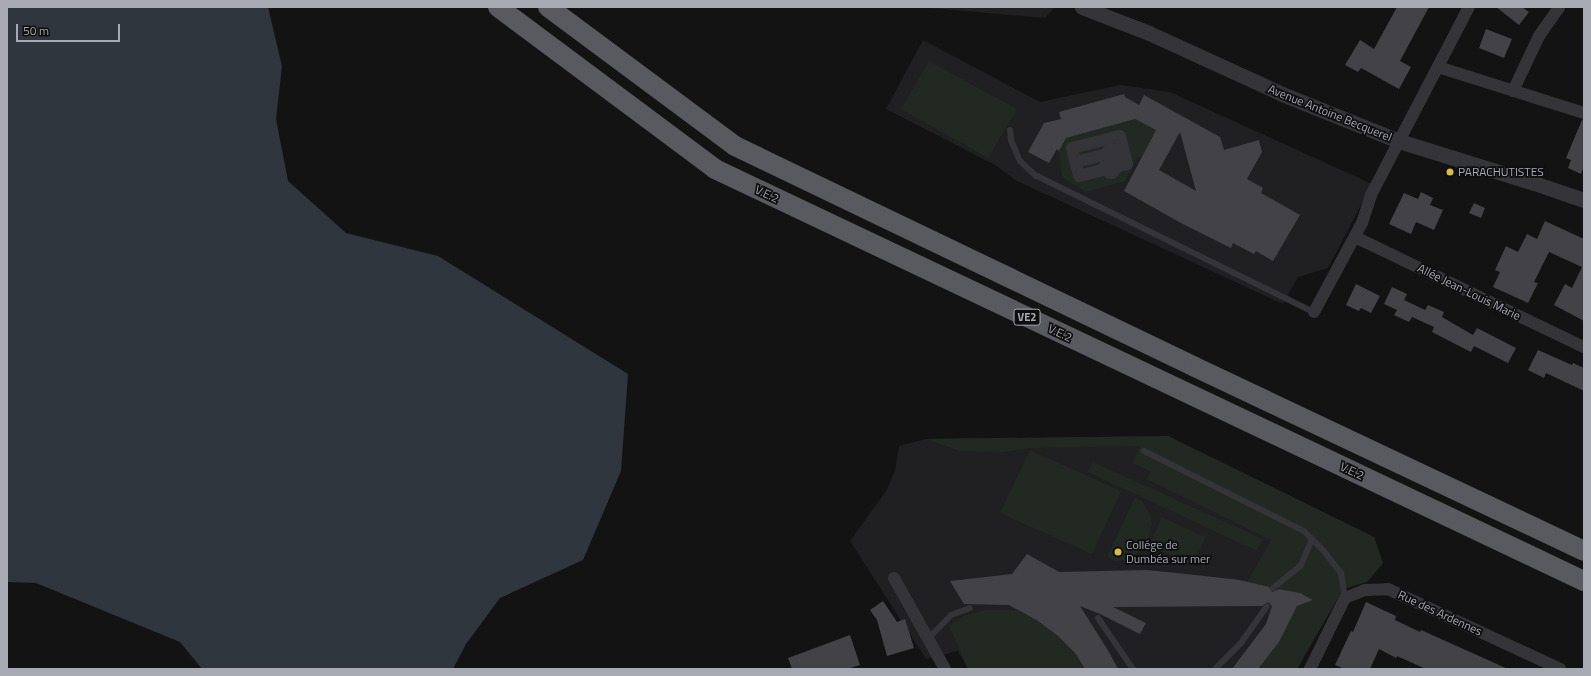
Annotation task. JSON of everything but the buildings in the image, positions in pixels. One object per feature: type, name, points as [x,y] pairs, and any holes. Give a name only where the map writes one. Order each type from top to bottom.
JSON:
[{"type":"highway","name":"V.E.2","points":[[498,7],[715,169],[1584,581]]},
{"type":"highway","name":"VE2","points":[[548,7],[735,146],[1195,367],[1584,551]]},
{"type":"street","name":"Avenue Antoine Becquerel","points":[[1082,7],[1149,33],[1282,94],[1399,141],[1534,182],[1584,200]]},
{"type":"street","points":[[1314,312],[1355,237],[1362,223],[1371,195],[1469,7]]},
{"type":"street","points":[[1513,91],[1539,36],[1559,7]]},
{"type":"street","points":[[1438,67],[1584,113]]},
{"type":"street","points":[[1085,145],[1092,173]]},
{"type":"street","points":[[1085,145],[1112,153],[1092,173],[1079,176],[1072,148],[1085,145]]},
{"type":"street","points":[[1075,162],[1112,153]]},
{"type":"street","name":"Allée Jean-Louis Marie","points":[[1355,237],[1584,347]]},
{"type":"street","points":[[894,578],[941,668]]},
{"type":"street","name":"Rue des Ardennes","points":[[1345,598],[1365,590],[1388,589],[1560,669]]},
{"type":"street","points":[[1310,669],[1345,598]]},
{"type":"lane","points":[[1010,130],[1011,140],[1020,161],[1035,175],[1314,312]]},
{"type":"lane","points":[[1144,451],[1304,531],[1323,550],[1341,573],[1345,598]]},
{"type":"lane","points":[[1273,588],[1301,565],[1312,539]]},
{"type":"lane","points":[[1215,669],[1241,643],[1267,606]]},
{"type":"lane","points":[[927,640],[951,615],[970,608]]},
{"type":"lane","points":[[1098,618],[1133,669]]},
{"type":"shaded area","points":[[7,7],[268,7],[282,66],[276,119],[288,181],[346,233],[438,256],[628,374],[621,471],[583,560],[500,598],[466,644],[453,669],[202,669],[180,642],[36,583],[7,582]]},
{"type":"shaded area","points":[[919,7],[1055,7],[1045,18]]},
{"type":"shaded area","points":[[923,40],[1040,102],[1120,85],[1170,92],[1372,184],[1328,268],[1298,277],[1283,304],[1015,180],[997,166],[886,109]]},
{"type":"shaded area","points":[[929,61],[1017,109],[988,158],[901,109]]},
{"type":"shaded area","points":[[1135,119],[1156,130],[1141,158],[1138,157],[1125,181],[1085,192],[1062,177],[1059,151],[1066,138]]},
{"type":"shaded area","name":"Collége de Dumbéa sur mer","points":[[1168,436],[1374,537],[1383,563],[1367,582],[1343,589],[1297,669],[968,669],[958,651],[926,659],[850,541],[886,491],[895,471],[899,446],[926,439]]},
{"type":"shaded area","points":[[1168,436],[1374,537],[1383,563],[1367,582],[1343,589],[1297,669],[1258,669],[1279,642],[1297,606],[1313,600],[1300,593],[1247,582],[1271,540],[1146,479],[1151,472],[1132,463],[1140,446],[1032,448],[1004,452],[960,451],[926,439]]},
{"type":"shaded area","points":[[1030,450],[1121,491],[1092,554],[1000,513]]},
{"type":"shaded area","points":[[1093,462],[1263,539],[1257,551],[1088,472]]},
{"type":"shaded area","points":[[1135,498],[1142,501],[1150,514],[1152,523],[1148,542],[1140,551],[1126,560],[1115,561],[1107,557]]},
{"type":"shaded area","points":[[1162,517],[1205,537],[1192,565],[1149,545]]},
{"type":"shaded area","points":[[985,610],[1017,610],[1038,621],[1058,636],[1076,654],[1085,669],[968,669],[949,626],[963,616]]},
{"type":"place","name":"PARACHUTISTES","points":[[1450,172]]},
{"type":"place","name":"Collége de Dumbéa sur mer","points":[[1118,552]]}]
